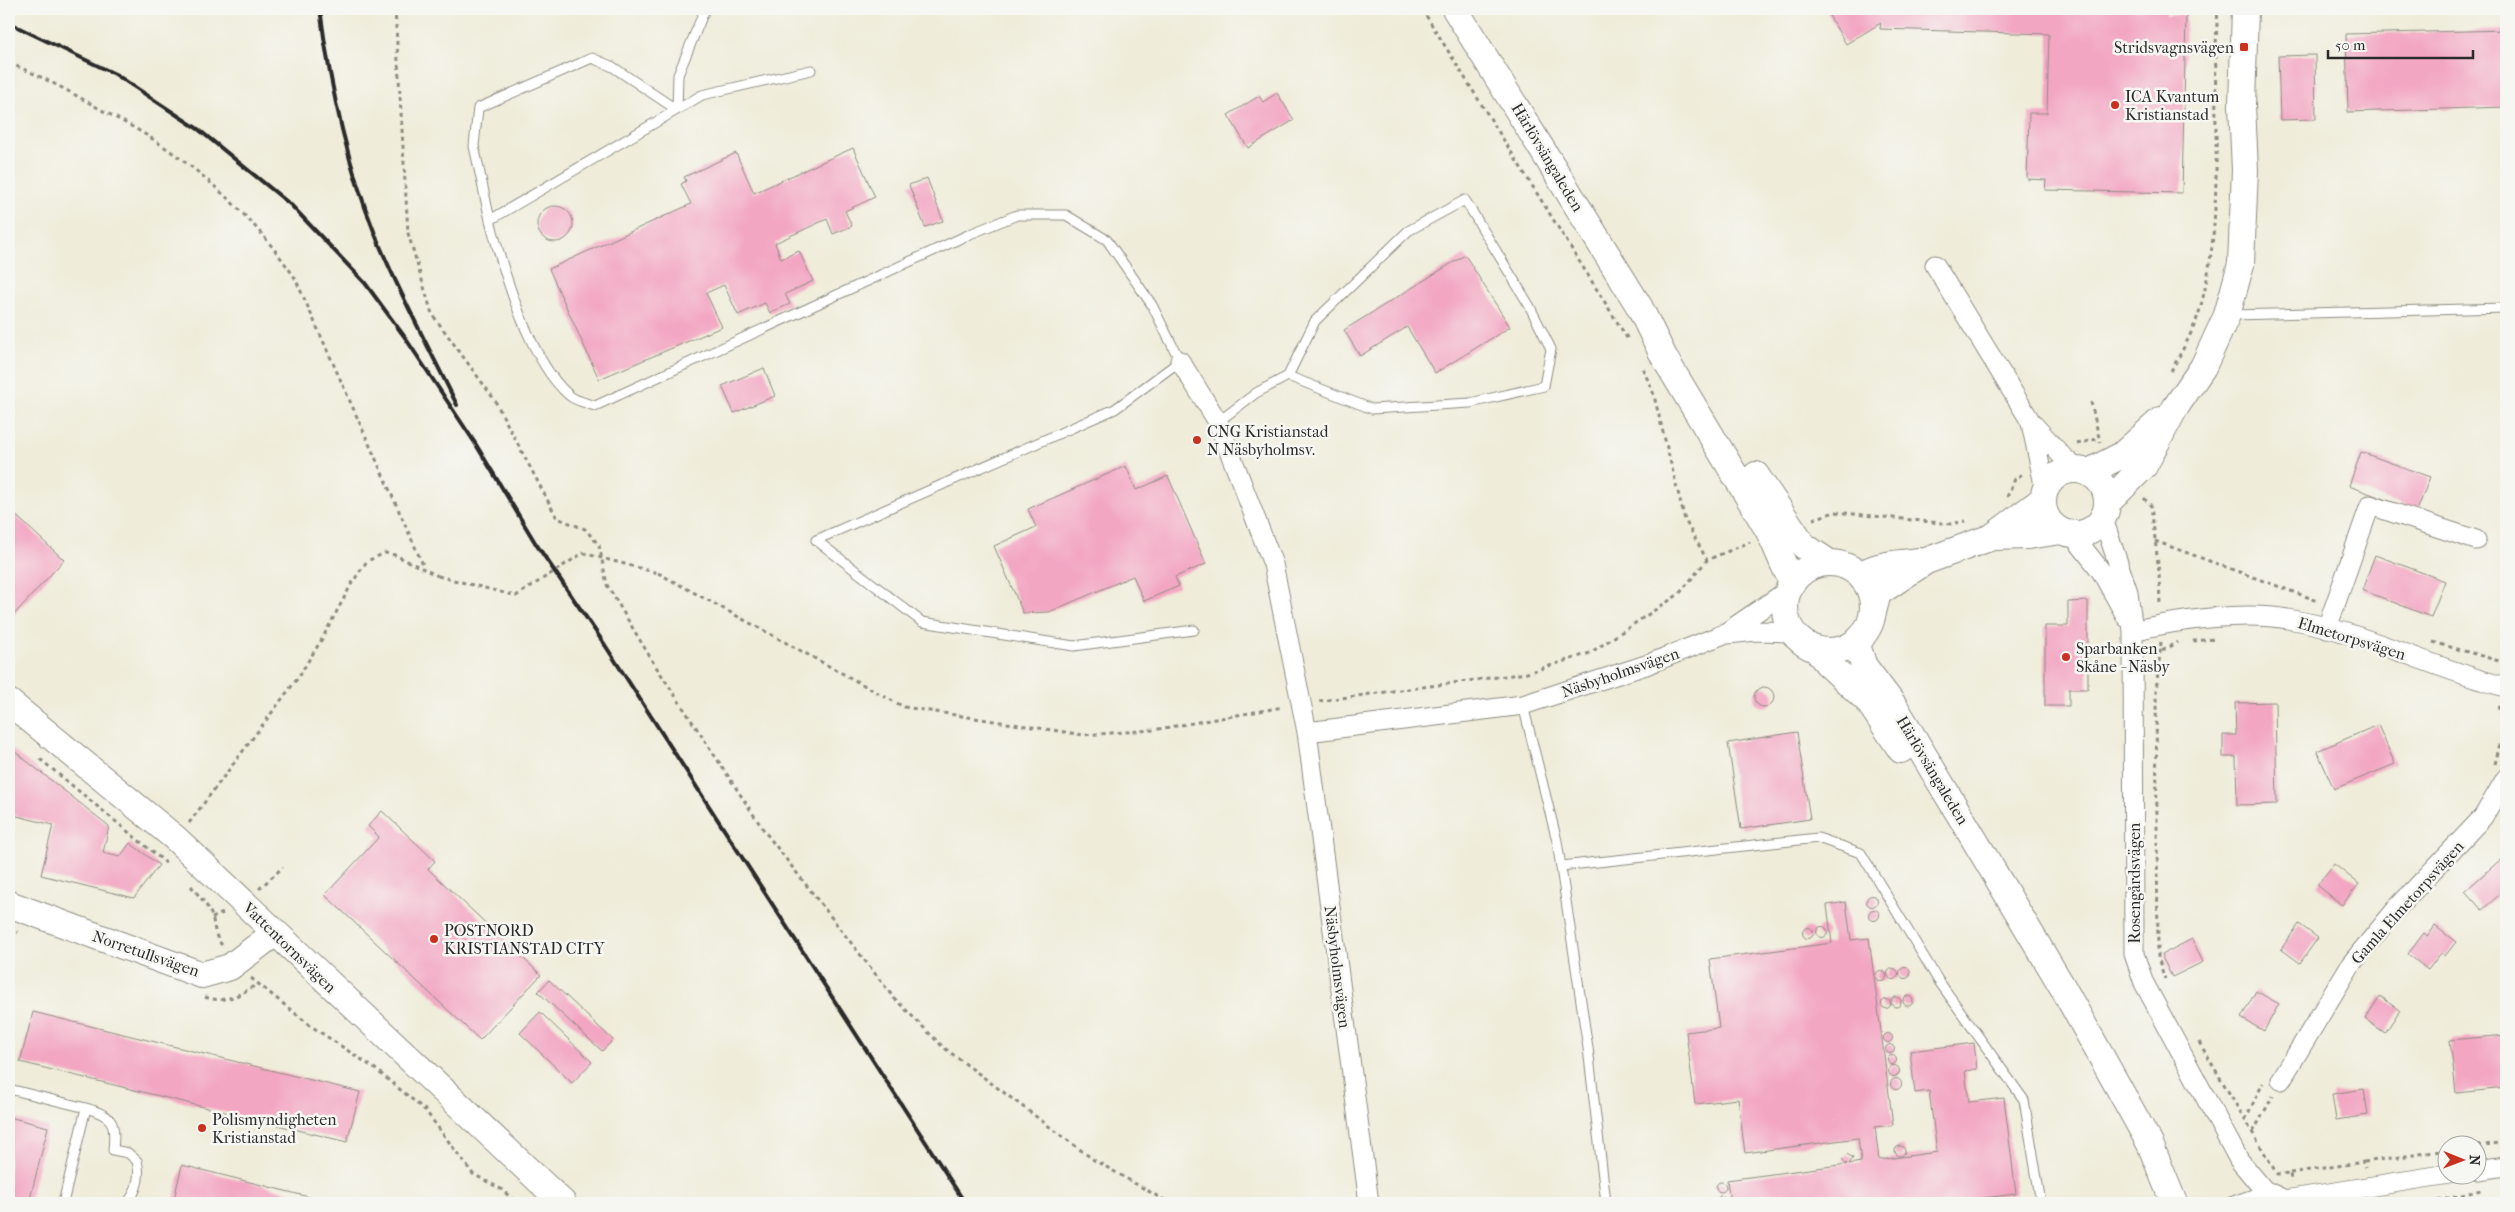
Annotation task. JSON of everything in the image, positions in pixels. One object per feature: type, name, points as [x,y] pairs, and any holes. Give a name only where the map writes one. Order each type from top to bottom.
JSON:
[{"type":"main road","name":"Härlövsängaleden","points":[[1455,9],[1639,306],[1665,359],[1778,547],[1781,563],[1790,586]]},
{"type":"main road","points":[[1870,622],[1873,602],[1868,587],[1860,575],[1840,564],[1828,562],[1808,568],[1790,586],[1785,612],[1792,632],[1803,642],[1816,649],[1832,651],[1846,647],[1859,639],[1870,622],[1878,593],[1926,561],[1992,537],[2089,531],[2129,481],[2144,466],[2175,408],[2203,366],[2227,315],[2241,264],[2245,170],[2242,105],[2245,9]]},
{"type":"main road","name":"Härlövsängaleden","points":[[1639,306],[1676,350],[1792,530],[1804,546],[1828,562]]},
{"type":"main road","points":[[1992,537],[2043,485],[2058,474],[2089,459],[2122,455],[2175,408]]},
{"type":"main road","points":[[2089,459],[2103,484],[2105,511]]},
{"type":"main road","points":[[2043,485],[2044,512],[2050,524],[2066,533]]},
{"type":"main road","points":[[1860,575],[1867,570],[1889,565],[1926,561]]},
{"type":"main road","name":"Härlövsängaleden","points":[[1870,622],[1857,645],[1864,666],[1895,707],[2062,986],[2150,1144],[2174,1203]]},
{"type":"main road","name":"Härlövsängaleden","points":[[1816,649],[1827,663],[1852,684],[1868,701],[1892,735],[1940,812],[2018,915]]},
{"type":"main road","name":"Vattentornsvägen","points":[[9,702],[167,847],[275,933],[563,1203]]},
{"type":"main road","name":"Norretullsvägen","points":[[9,904],[202,975],[230,967],[275,933]]},
{"type":"main road","name":"Härlövsängaleden","points":[[2108,1069],[2128,1133],[2155,1203]]},
{"type":"street","points":[[1935,265],[2031,422],[2043,485]]},
{"type":"street","name":"Näsbyholmsvägen","points":[[1180,361],[1218,422],[1273,564],[1307,732],[1369,1203]]},
{"type":"street","points":[[2031,422],[2089,459]]},
{"type":"street","points":[[2327,628],[2370,505],[2476,540]]},
{"type":"street","name":"Rosengårdsvägen","points":[[2105,511],[2128,592],[2133,631],[2134,954],[2144,983],[2238,1160],[2279,1198]]},
{"type":"street","name":"Rosengårdsvägen","points":[[2066,533],[2101,571],[2133,631]]},
{"type":"street","name":"Näsbyholmsvägen","points":[[1307,732],[1523,705],[1646,664],[1724,634],[1790,586]]},
{"type":"street","name":"Elmetorpsvägen","points":[[2133,631],[2160,624],[2246,616],[2288,618],[2352,634],[2474,679],[2506,687]]},
{"type":"street","name":"Näsbyholmsvägen","points":[[1724,634],[1756,631],[1792,632]]},
{"type":"street","name":"Gamla Elmetorpsvägen","points":[[2281,1080],[2351,964],[2398,907],[2483,817],[2506,778]]},
{"type":"street","points":[[2488,1169],[2506,1166]]},
{"type":"street","points":[[2279,1198],[2438,1176]]},
{"type":"lane","points":[[677,110],[678,74],[705,9]]},
{"type":"lane","points":[[677,110],[613,67],[592,58],[478,108],[474,146],[503,270],[525,328],[549,371],[570,396],[594,406],[970,234],[1017,215],[1066,215],[1106,240],[1152,305],[1180,361],[1114,409],[816,540],[922,622],[1074,646],[1194,630]]},
{"type":"lane","points":[[490,220],[702,95],[811,70]]},
{"type":"lane","points":[[1218,422],[1256,393],[1288,376],[1315,320],[1408,231],[1465,200],[1529,305],[1551,349],[1544,386],[1470,403],[1372,409],[1288,376]]},
{"type":"lane","points":[[2227,315],[2261,316],[2506,308]]},
{"type":"lane","points":[[1523,705],[1558,841],[1588,1048],[1606,1203]]},
{"type":"lane","points":[[1561,866],[1818,838],[1861,853],[1938,980],[2024,1100],[2041,1203]]},
{"type":"lane","points":[[9,1089],[86,1108],[102,1113],[109,1118],[114,1134],[113,1150],[128,1153],[137,1160],[139,1169],[138,1181],[134,1195],[128,1203]]},
{"type":"lane","points":[[63,1203],[86,1108]]},
{"type":"lane","points":[[2228,1203],[2279,1198]]},
{"type":"path","points":[[395,9],[408,232],[432,314],[494,399],[557,518],[585,530],[599,545],[606,585],[652,662],[765,832],[894,998],[943,1047],[1094,1160],[1164,1200],[1176,1203]]},
{"type":"path","points":[[1422,9],[1634,350]]},
{"type":"path","points":[[2167,378],[2189,337],[2200,309],[2213,245],[2218,9]]},
{"type":"path","points":[[9,63],[68,91],[153,139],[182,160],[243,214],[277,251],[296,278],[424,567]]},
{"type":"path","points":[[1642,367],[1653,392],[1685,520],[1707,560]]},
{"type":"path","points":[[2089,459],[2098,438],[2091,402]]},
{"type":"path","points":[[2089,459],[2072,446],[2098,438]]},
{"type":"path","points":[[2089,459],[2098,438]]},
{"type":"path","points":[[2006,498],[2015,479],[2043,485]]},
{"type":"path","points":[[2129,481],[2151,506],[2159,572],[2162,651],[2156,692],[2158,958],[2168,988]]},
{"type":"path","points":[[1805,521],[1834,512],[1951,524],[1968,521]]},
{"type":"path","points":[[167,847],[297,679],[322,639],[352,583],[367,561],[385,553],[424,567],[438,576],[516,596],[583,553],[658,573],[904,708],[1084,735],[1153,730],[1301,704],[1527,672],[1590,653],[1679,594],[1707,560],[1750,542]]},
{"type":"path","points":[[2162,651],[2177,642],[2215,639]]},
{"type":"path","points":[[2197,1038],[2277,1174],[2438,1151]]},
{"type":"path","points":[[2252,1132],[2281,1080]]},
{"type":"path","points":[[2488,1145],[2506,1142]]},
{"type":"path","points":[[2364,1162],[2366,1172]]},
{"type":"path","points":[[2279,1198],[2290,1172]]},
{"type":"path","points":[[2430,1203],[2483,1190]]},
{"type":"building","points":[[1825,9],[2166,9],[2166,15],[2186,15],[2182,193],[2045,190],[2046,180],[2027,179],[2029,113],[2047,113],[2049,34],[1880,29],[1881,23],[1846,44]]},
{"type":"building","points":[[2506,30],[2506,107],[2348,112],[2346,34]]},
{"type":"building","points":[[2315,55],[2316,119],[2280,120],[2278,56]]},
{"type":"building","points":[[1277,93],[1294,120],[1248,148],[1228,115],[1259,96],[1263,102]]},
{"type":"building","points":[[853,148],[875,197],[845,211],[852,226],[833,234],[827,219],[775,243],[781,259],[799,251],[813,281],[785,294],[790,304],[770,313],[765,303],[738,315],[724,285],[706,293],[722,327],[599,379],[549,269],[691,204],[681,184],[686,181],[684,177],[736,153],[754,193]]},
{"type":"building","points":[[927,178],[943,221],[925,227],[909,185]]},
{"type":"building","points":[[555,206],[562,207],[568,211],[572,217],[572,231],[568,237],[562,241],[555,242],[548,241],[542,237],[538,231],[537,224],[538,217],[542,211],[548,207]]},
{"type":"building","points":[[1465,255],[1510,327],[1435,373],[1407,327],[1360,356],[1344,330]]},
{"type":"building","points":[[764,368],[775,396],[734,413],[722,386]]},
{"type":"building","points":[[2361,452],[2430,477],[2417,511],[2349,486]]},
{"type":"building","points":[[1126,466],[1136,490],[1168,476],[1206,564],[1175,577],[1179,586],[1144,601],[1133,576],[1049,612],[1023,613],[994,546],[1036,527],[1028,509]]},
{"type":"building","points":[[9,509],[64,560],[9,620]]},
{"type":"building","points":[[2375,555],[2445,581],[2431,617],[2362,590]]},
{"type":"building","name":"Sparbanken Skåne - Näsby","points":[[2088,601],[2088,689],[2069,689],[2069,706],[2045,706],[2045,626],[2068,626],[2068,602]]},
{"type":"building","points":[[1764,687],[1771,690],[1774,697],[1771,704],[1764,707],[1757,704],[1754,697],[1757,690]]},
{"type":"building","points":[[2275,702],[2277,804],[2237,805],[2236,757],[2223,757],[2223,735],[2236,735],[2235,703]]},
{"type":"building","points":[[2378,725],[2395,764],[2334,789],[2317,751]]},
{"type":"building","points":[[1797,732],[1810,819],[1741,829],[1728,743]]},
{"type":"building","points":[[9,747],[109,826],[103,853],[120,857],[130,843],[159,865],[134,898],[41,875],[53,825],[9,814]]},
{"type":"building","points":[[382,811],[435,861],[428,869],[541,975],[480,1040],[325,895],[379,837],[368,826]]},
{"type":"building","points":[[2500,860],[2506,867],[2506,889],[2482,910],[2465,891]]},
{"type":"building","points":[[2334,864],[2359,884],[2342,905],[2317,885]]},
{"type":"building","points":[[1870,896],[1874,896],[1877,901],[1876,905],[1870,906],[1867,903],[1867,899]]},
{"type":"building","points":[[1846,902],[1851,940],[1869,938],[1893,1125],[1875,1127],[1879,1160],[1937,1152],[1929,1091],[1915,1093],[1910,1051],[1974,1043],[1977,1069],[1965,1071],[1969,1102],[2004,1098],[2016,1194],[1942,1203],[1730,1203],[1727,1180],[1847,1164],[1842,1159],[1847,1154],[1853,1158],[1849,1164],[1861,1162],[1858,1138],[1745,1153],[1738,1099],[1695,1104],[1686,1032],[1719,1028],[1710,959],[1832,943],[1827,905]]},
{"type":"building","points":[[1872,910],[1876,910],[1879,915],[1878,919],[1872,920],[1869,917],[1869,913]]},
{"type":"building","points":[[2299,924],[2318,938],[2300,963],[2281,949]]},
{"type":"building","points":[[2435,926],[2456,942],[2445,956],[2441,953],[2428,970],[2408,954],[2424,933],[2428,936]]},
{"type":"building","points":[[1820,927],[1824,927],[1827,932],[1826,936],[1820,937],[1817,934],[1817,930]]},
{"type":"building","points":[[1806,928],[1810,928],[1813,933],[1812,937],[1806,938],[1803,935],[1803,931]]},
{"type":"building","points":[[2192,939],[2203,962],[2172,977],[2161,955]]},
{"type":"building","points":[[1903,968],[1907,968],[1910,973],[1909,977],[1903,978],[1900,975],[1900,971]]},
{"type":"building","points":[[1891,969],[1895,969],[1898,974],[1897,978],[1891,979],[1888,976],[1888,972]]},
{"type":"building","points":[[1879,971],[1883,971],[1886,976],[1885,980],[1879,981],[1876,978],[1876,974]]},
{"type":"building","points":[[549,980],[613,1040],[602,1051],[538,992]]},
{"type":"building","points":[[2256,991],[2279,1004],[2264,1031],[2241,1018]]},
{"type":"building","points":[[1908,996],[1913,1001],[1908,1006],[1903,1001]]},
{"type":"building","points":[[2380,996],[2400,1010],[2385,1033],[2365,1019]]},
{"type":"building","points":[[1896,997],[1901,1002],[1896,1007],[1891,1002]]},
{"type":"building","points":[[1886,1000],[1890,1004],[1886,1008],[1882,1004]]},
{"type":"building","points":[[33,1012],[360,1092],[347,1142],[20,1062]]},
{"type":"building","points":[[540,1012],[592,1062],[572,1083],[520,1033]]},
{"type":"building","points":[[1888,1034],[1892,1038],[1888,1042],[1884,1038]]},
{"type":"building","points":[[2506,1035],[2506,1088],[2456,1093],[2450,1040]]},
{"type":"building","points":[[1890,1045],[1894,1049],[1890,1053],[1886,1049]]},
{"type":"building","points":[[1892,1056],[1896,1060],[1892,1064],[1888,1060]]},
{"type":"building","points":[[1892,1066],[1896,1066],[1899,1071],[1898,1075],[1892,1076],[1889,1073],[1889,1069]]},
{"type":"building","points":[[1894,1079],[1898,1079],[1901,1084],[1900,1088],[1894,1089],[1891,1086],[1891,1082]]},
{"type":"building","points":[[2364,1089],[2368,1115],[2336,1120],[2332,1094]]},
{"type":"building","points":[[9,1117],[48,1127],[29,1203],[9,1203]]},
{"type":"building","points":[[1898,1146],[1902,1146],[1905,1151],[1904,1155],[1898,1156],[1895,1153],[1895,1149]]},
{"type":"building","points":[[182,1165],[333,1203],[173,1203]]},
{"type":"building","points":[[1719,1182],[1723,1182],[1726,1187],[1725,1191],[1719,1192],[1716,1189],[1716,1185]]},
{"type":"building","points":[[1722,1195],[1727,1200],[1722,1205],[1717,1200]]},
{"type":"railway","points":[[320,9],[340,123],[365,207],[394,277],[457,405]]},
{"type":"railway","points":[[9,23],[115,74],[198,129],[291,205],[365,283],[404,336],[475,443],[536,544],[605,645],[965,1203]]},
{"type":"place","name":"Stridsvagnsvägen","points":[[2244,47]]},
{"type":"place","name":"ICA Kvantum Kristianstad","points":[[2115,105]]},
{"type":"place","name":"CNG Kristianstad N Näsbyholmsv.","points":[[1197,440]]},
{"type":"place","name":"Sparbanken Skåne - Näsby","points":[[2066,657]]},
{"type":"place","name":"POSTNORD KRISTIANSTAD CITY","points":[[434,939]]},
{"type":"place","name":"Polismyndigheten Kristianstad","points":[[202,1128]]}]
